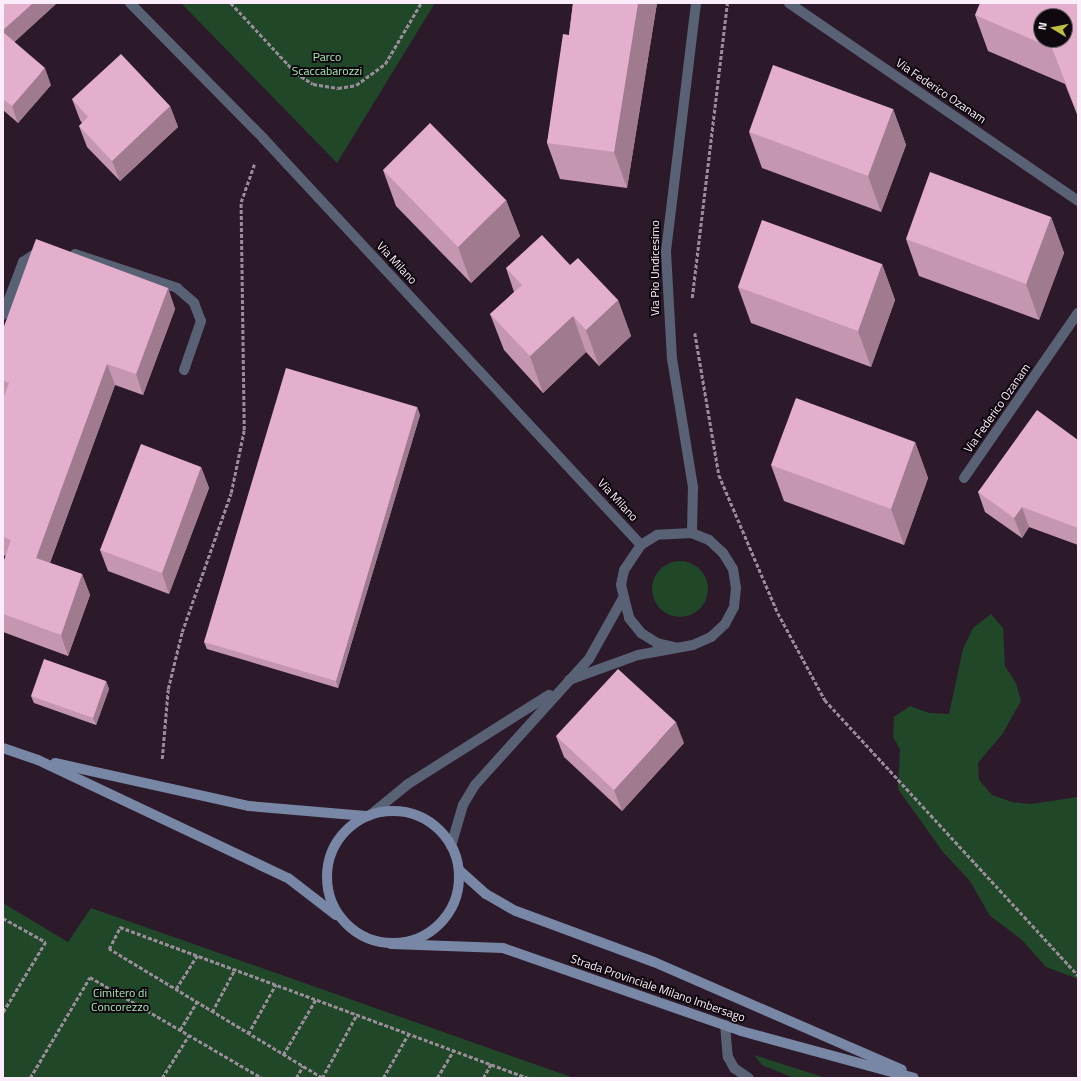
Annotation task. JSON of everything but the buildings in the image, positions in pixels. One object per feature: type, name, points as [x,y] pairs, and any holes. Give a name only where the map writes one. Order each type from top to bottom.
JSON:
[{"type":"main road","points":[[3,748],[38,760],[288,878],[363,937],[391,944],[424,936],[446,918],[457,895],[459,870],[451,846],[438,828],[418,816],[396,811],[369,816],[249,806],[38,760]]},
{"type":"main road","points":[[342,920],[328,890],[329,858],[344,832],[369,816]]},
{"type":"main road","name":"Strada Provinciale Milano Imbersago","points":[[459,870],[486,894],[516,911],[661,965],[920,1078]]},
{"type":"main road","name":"Strada Provinciale Milano Imbersago","points":[[391,944],[504,948],[725,1025],[914,1078]]},
{"type":"street","name":"Via Milano","points":[[130,3],[263,138],[642,545]]},
{"type":"street","name":"Via Pio Undicesimo","points":[[692,533],[692,481],[672,358],[666,251],[696,3]]},
{"type":"street","name":"Via Federico Ozanam","points":[[789,3],[1078,201]]},
{"type":"street","points":[[3,315],[23,262],[37,251],[59,249],[177,288],[194,303],[201,321],[184,370]]},
{"type":"street","name":"Via Federico Ozanam","points":[[964,478],[1078,313]]},
{"type":"street","points":[[568,680],[638,655],[675,647],[693,645],[711,637],[725,624],[736,594],[733,569],[723,553],[709,540],[692,533],[657,535],[642,545],[624,570],[622,600],[629,618],[641,633],[657,643],[675,647]]},
{"type":"street","points":[[451,846],[471,791],[558,690],[589,659],[622,600]]},
{"type":"street","points":[[369,816],[408,784],[558,690]]},
{"type":"street","points":[[725,1025],[728,1057],[734,1068],[749,1078]]},
{"type":"path","points":[[231,3],[296,73],[312,84],[338,88],[356,85],[385,64],[421,3]]},
{"type":"path","points":[[692,304],[727,3]]},
{"type":"path","points":[[162,759],[171,675],[182,632],[231,493],[244,430],[241,202],[263,138]]},
{"type":"path","points":[[693,327],[719,475],[778,613],[825,700],[1078,975]]},
{"type":"path","points":[[3,918],[46,942],[3,1013]]},
{"type":"path","points":[[357,1014],[322,1078],[109,949],[120,927],[276,984],[530,1078]]},
{"type":"path","points":[[176,989],[197,955]]},
{"type":"path","points":[[212,1012],[235,969]]},
{"type":"path","points":[[31,1078],[90,977],[262,1078]]},
{"type":"path","points":[[248,1034],[276,984]]},
{"type":"path","points":[[283,1055],[316,999]]},
{"type":"path","points":[[180,1030],[197,1002]]},
{"type":"path","points":[[383,1078],[409,1033]]},
{"type":"path","points":[[162,1078],[189,1035]]},
{"type":"path","points":[[437,1078],[454,1050]]},
{"type":"path","points":[[483,1078],[491,1064]]},
{"type":"path","points":[[296,1078],[303,1066]]},
{"type":"green space","name":"Parco Scaccabarozzi","points":[[181,3],[435,3],[337,163]]},
{"type":"green space","points":[[680,561],[691,563],[700,569],[706,578],[708,589],[706,600],[700,609],[691,615],[680,617],[669,615],[660,609],[654,600],[652,589],[654,578],[660,569],[669,563]]},
{"type":"green space","points":[[991,614],[1003,628],[1005,666],[1016,683],[1021,701],[1003,733],[978,763],[979,780],[992,795],[1012,802],[1031,804],[1078,797],[1078,979],[1046,967],[1021,939],[990,916],[970,881],[943,852],[898,789],[900,749],[893,737],[894,717],[910,706],[929,713],[949,714],[963,649],[973,628]]},
{"type":"green space","name":"Cimitero di Concorezzo","points":[[3,903],[68,942],[91,908],[574,1078],[3,1078]]},
{"type":"green space","points":[[754,1055],[826,1078],[794,1078],[762,1065]]}]
